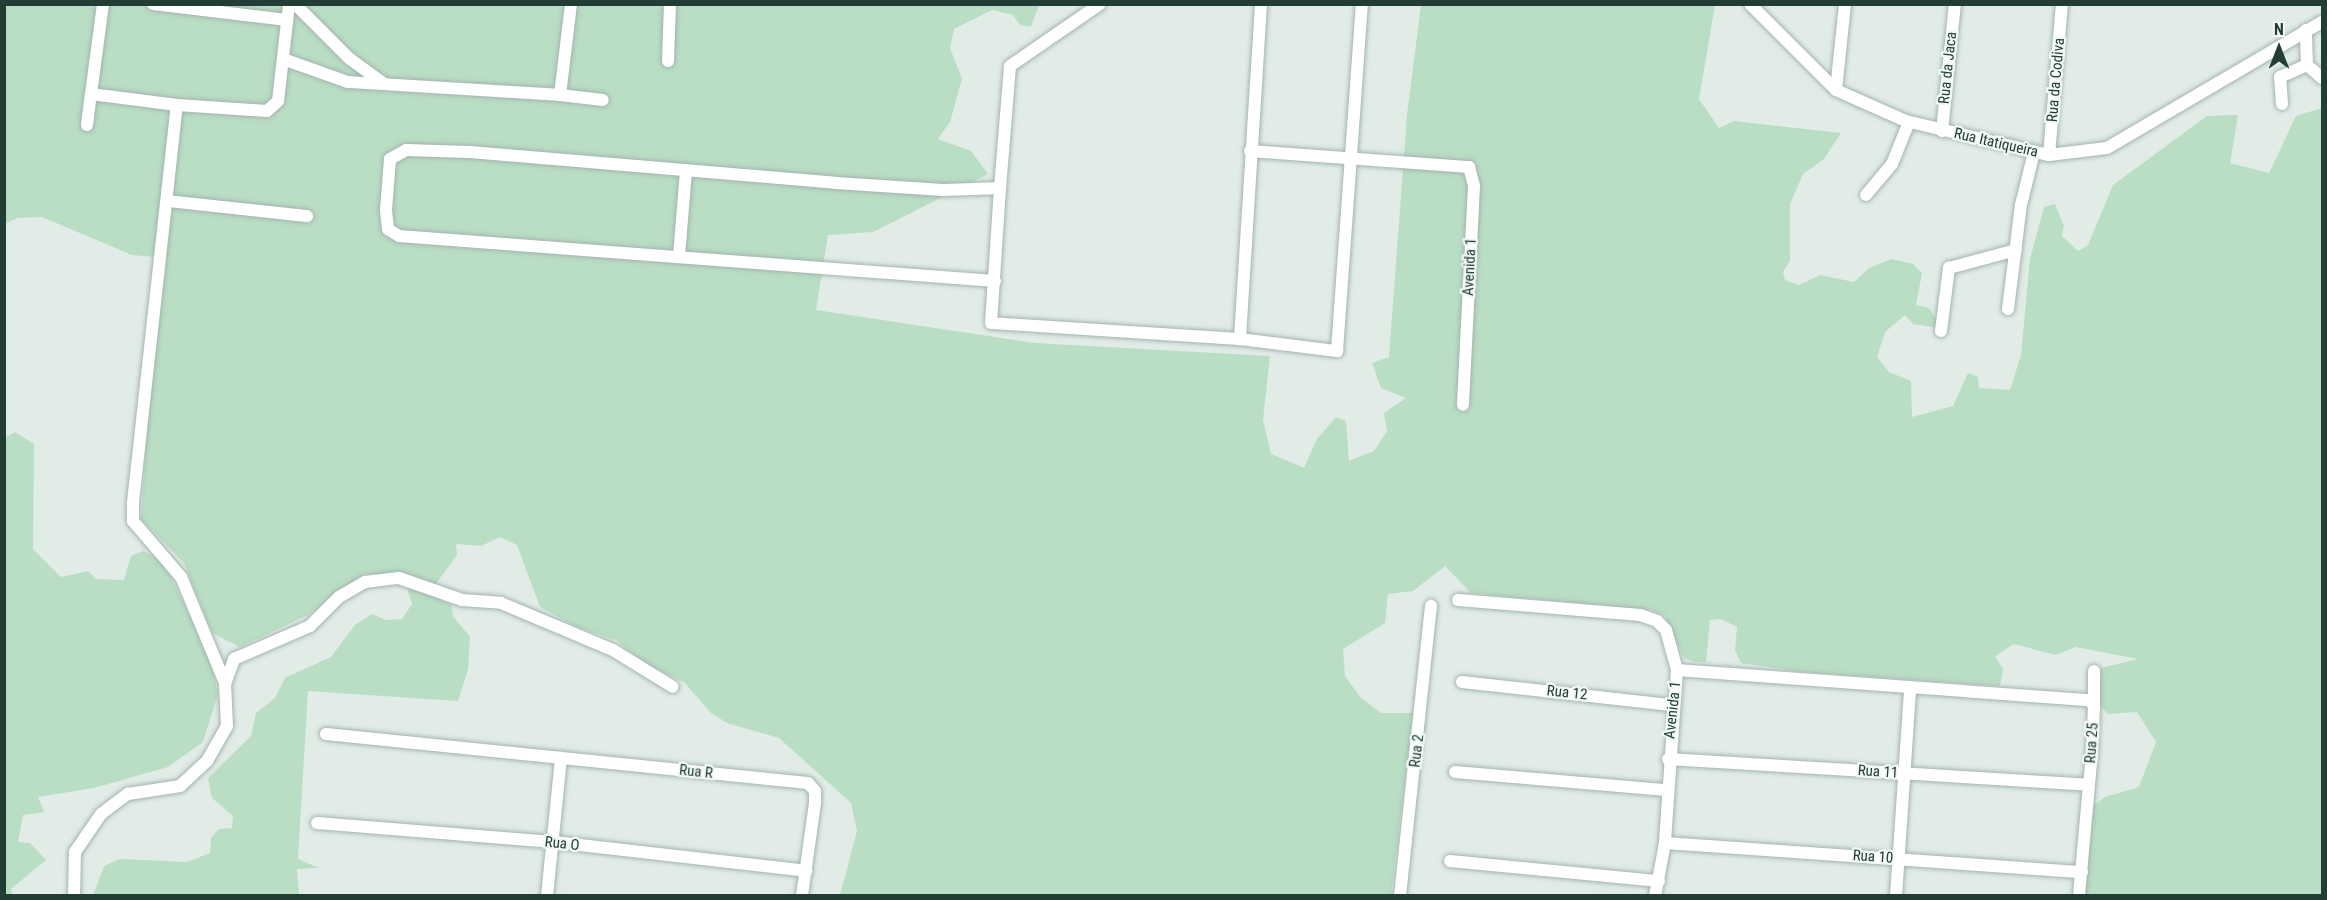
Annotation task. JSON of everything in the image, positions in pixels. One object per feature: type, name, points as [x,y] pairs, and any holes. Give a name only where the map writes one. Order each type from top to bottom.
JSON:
[{"type":"street","points":[[87,125],[103,4]]},
{"type":"street","points":[[153,4],[287,20]]},
{"type":"street","points":[[91,94],[177,105],[267,111],[278,101],[289,4]]},
{"type":"street","points":[[295,4],[350,59],[385,84]]},
{"type":"street","points":[[560,95],[571,4]]},
{"type":"street","points":[[668,61],[670,4]]},
{"type":"street","points":[[1100,4],[1010,66],[991,323],[1239,339],[1337,351],[1362,4]]},
{"type":"street","points":[[1239,339],[1250,151],[1262,4]]},
{"type":"street","name":"Rua Itatiqueira","points":[[1750,4],[1836,90],[1909,122],[2049,155],[2107,148],[2322,22]]},
{"type":"street","points":[[1836,90],[1845,4]]},
{"type":"street","name":"Rua da Jaca","points":[[1942,131],[1955,4]]},
{"type":"street","name":"Rua da Codiva","points":[[2049,155],[2062,4]]},
{"type":"street","points":[[2306,30],[2307,65],[2322,78]]},
{"type":"street","points":[[282,58],[330,78],[603,100]]},
{"type":"street","points":[[2282,104],[2280,77],[2307,65]]},
{"type":"street","points":[[177,105],[132,516],[181,577],[225,684]]},
{"type":"street","points":[[1866,195],[1892,164],[1909,122]]},
{"type":"street","points":[[995,281],[399,236],[388,229],[386,192],[390,159],[406,150],[943,190],[1000,188]]},
{"type":"street","name":"Avenida 1","points":[[1250,151],[1350,160],[1462,164],[1472,173],[1474,200],[1463,405]]},
{"type":"street","points":[[2008,309],[2034,152]]},
{"type":"street","points":[[680,256],[686,170]]},
{"type":"street","points":[[168,201],[307,216]]},
{"type":"street","points":[[1941,331],[1949,268],[2016,250]]},
{"type":"street","points":[[74,896],[75,852],[101,814],[128,794],[180,786],[207,761],[227,726],[225,684],[228,668],[243,651],[310,626],[353,587],[399,578],[462,600],[501,603],[552,621],[673,687]]},
{"type":"street","name":"Avenida 1","points":[[1458,600],[1640,615],[1657,621],[1666,630],[1677,670],[1668,759],[1665,843],[1655,896]]},
{"type":"street","name":"Rua 2","points":[[1400,896],[1431,606]]},
{"type":"street","name":"Rua 25","points":[[1677,670],[1910,688],[2079,697],[2094,706],[2079,896]]},
{"type":"street","points":[[2094,671],[2094,706]]},
{"type":"street","name":"Rua 12","points":[[1462,682],[1672,705]]},
{"type":"street","points":[[1896,896],[1908,774],[1910,688]]},
{"type":"street","points":[[326,734],[561,759],[547,896]]},
{"type":"street","name":"Rua R","points":[[561,759],[803,782],[814,788],[815,803],[806,871]]},
{"type":"street","name":"Rua 11","points":[[1668,759],[2088,785]]},
{"type":"street","points":[[1455,772],[1666,790]]},
{"type":"street","name":"Rua O","points":[[317,823],[553,843],[806,871]]},
{"type":"street","name":"Rua 10","points":[[1665,843],[2082,872]]},
{"type":"street","points":[[1450,861],[1659,881]]},
{"type":"street","points":[[802,896],[806,871]]},
{"type":"green space","points":[[5,5],[1039,5],[1031,27],[1020,25],[1013,15],[992,10],[954,29],[950,48],[962,79],[950,122],[938,139],[971,151],[988,174],[873,232],[828,235],[816,310],[1035,343],[1270,356],[1263,420],[1271,454],[1304,468],[1317,439],[1336,417],[1346,421],[1349,461],[1374,451],[1387,431],[1384,413],[1406,398],[1381,388],[1372,363],[1389,357],[1407,115],[1421,5],[1715,5],[1699,99],[1719,128],[1734,121],[1841,133],[1824,159],[1803,174],[1790,204],[1790,261],[1783,272],[1785,280],[1799,285],[1820,275],[1854,282],[1869,268],[1892,259],[1913,264],[1922,273],[1916,305],[1929,308],[1938,322],[1933,327],[1913,324],[1905,315],[1885,332],[1877,357],[1889,372],[1911,381],[1912,417],[1953,406],[1968,373],[1978,377],[1979,388],[2010,390],[2021,355],[2030,259],[2044,207],[2055,204],[2064,226],[2062,236],[2078,251],[2088,245],[2113,185],[2207,116],[2238,115],[2230,163],[2269,173],[2296,116],[2322,108],[2322,895],[2084,895],[2092,807],[2105,797],[2139,787],[2156,742],[2137,712],[2108,714],[2097,702],[2101,668],[2138,659],[2076,647],[2055,655],[2014,644],[1995,656],[2003,669],[2000,686],[1801,672],[1741,663],[1735,650],[1737,627],[1721,619],[1710,620],[1706,662],[1696,662],[1684,658],[1665,616],[1651,610],[1471,593],[1445,566],[1413,591],[1388,594],[1385,623],[1343,649],[1345,676],[1361,698],[1381,713],[1413,713],[1391,895],[840,895],[857,831],[851,803],[779,738],[727,723],[711,713],[684,682],[646,664],[616,640],[577,627],[540,607],[517,545],[500,537],[481,546],[456,544],[457,555],[435,585],[406,574],[364,574],[308,615],[240,647],[212,633],[184,563],[141,519],[150,389],[167,258],[132,255],[42,217],[17,218],[5,224]]},
{"type":"green space","points":[[15,432],[34,444],[33,549],[61,577],[88,571],[96,579],[124,580],[131,556],[143,551],[163,561],[210,657],[218,694],[203,742],[168,767],[94,788],[38,797],[44,812],[23,815],[18,842],[30,843],[46,860],[11,889],[12,895],[5,896],[4,438]]},
{"type":"green space","points":[[415,587],[451,605],[453,616],[470,637],[468,669],[458,701],[308,691],[298,859],[319,868],[297,869],[299,895],[93,896],[104,866],[120,859],[187,862],[210,853],[211,838],[219,829],[232,828],[233,816],[212,798],[208,778],[251,736],[256,713],[275,698],[285,678],[331,657],[355,625],[372,614],[386,620],[402,619],[412,604],[407,588]]}]
